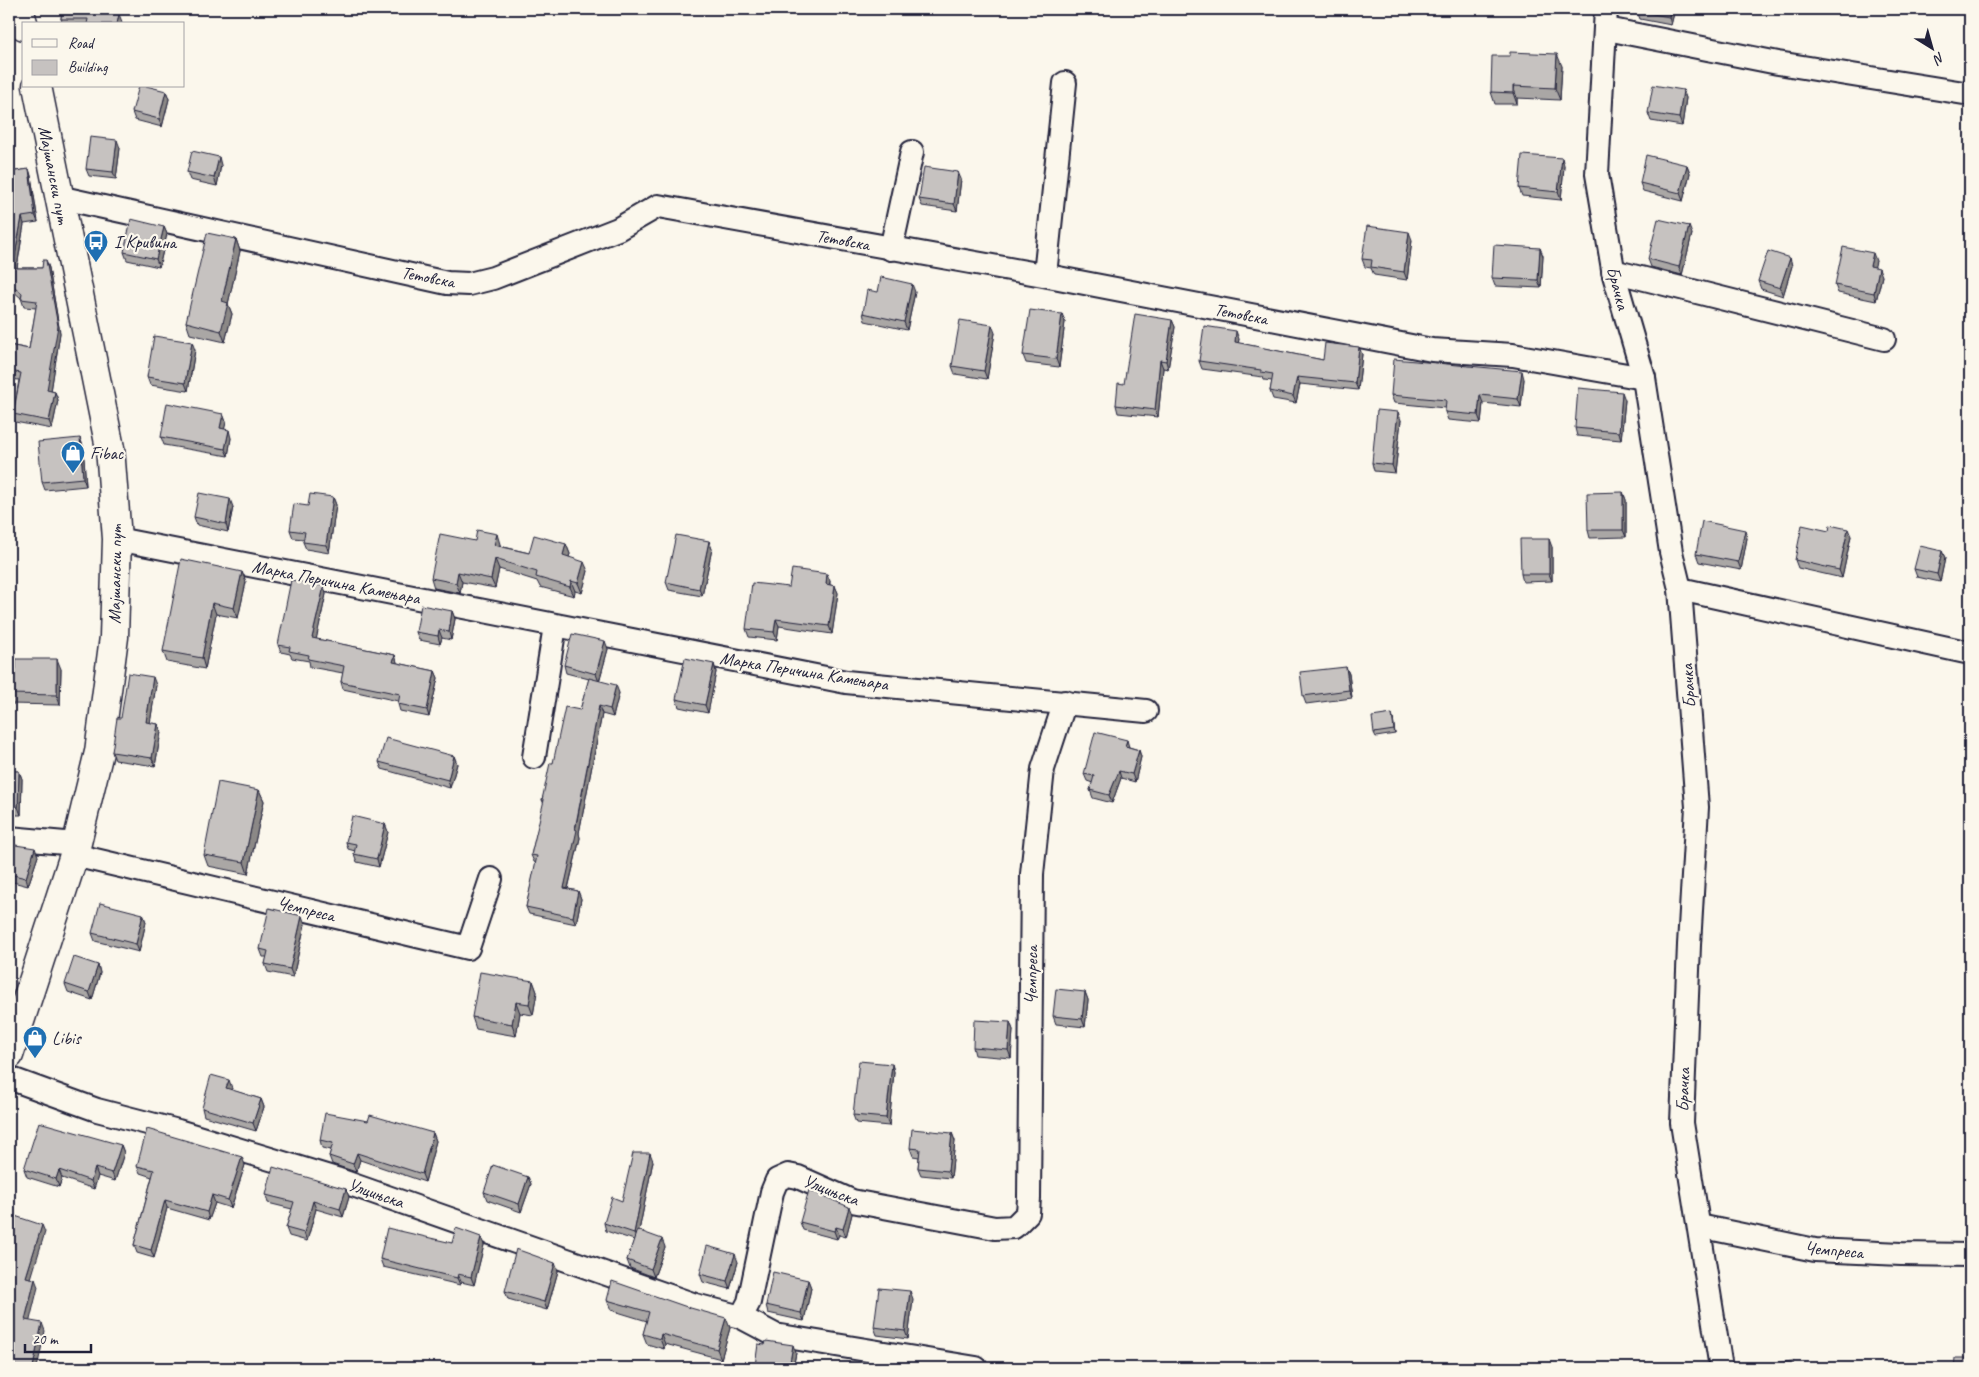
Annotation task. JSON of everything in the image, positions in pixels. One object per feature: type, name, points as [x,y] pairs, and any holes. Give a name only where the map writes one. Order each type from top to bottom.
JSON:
[{"type":"street","points":[[19,9],[23,22]]},
{"type":"street","points":[[1606,19],[1778,63],[1970,94]]},
{"type":"street","name":"Брачка","points":[[1606,19],[1597,174],[1613,271],[1644,378],[1670,552],[1680,590],[1697,807],[1688,945],[1682,1123],[1700,1226],[1721,1368]]},
{"type":"street","points":[[1045,275],[1065,83]]},
{"type":"street","name":"Мајшански пут","points":[[9,1055],[75,849],[99,752],[113,645],[117,539],[110,448],[58,197],[38,88]]},
{"type":"street","points":[[891,249],[912,152]]},
{"type":"street","name":"Тетовска","points":[[58,197],[447,282],[469,284],[493,278],[618,229],[658,206],[1045,275],[1432,350],[1514,354],[1644,378]]},
{"type":"street","points":[[1613,271],[1884,338]]},
{"type":"street","name":"Марка Перичина Камењара","points":[[117,539],[846,682],[1146,711]]},
{"type":"street","points":[[1680,590],[1970,653]]},
{"type":"street","points":[[534,757],[555,626]]},
{"type":"street","name":"Чемпреса","points":[[995,1228],[1014,1227],[1028,1214],[1032,874],[1043,769],[1065,702]]},
{"type":"street","points":[[9,838],[75,849]]},
{"type":"street","name":"Чемпреса","points":[[75,849],[468,948],[491,879]]},
{"type":"street","name":"Улцињска","points":[[9,1078],[97,1110],[178,1131],[336,1179],[695,1305],[741,1317],[775,1335],[976,1368]]},
{"type":"street","name":"Улцињска","points":[[741,1317],[749,1302],[772,1192],[777,1180],[788,1175],[798,1177],[852,1201],[995,1228]]},
{"type":"street","name":"Чемпреса","points":[[1700,1226],[1815,1250],[1970,1255]]},
{"type":"building","points":[[62,9],[95,9],[119,14],[117,22],[87,22],[88,19],[61,19]]},
{"type":"building","points":[[1637,9],[1670,9],[1669,17],[1637,11]]},
{"type":"building","points":[[1510,52],[1557,54],[1555,88],[1513,86],[1513,93],[1491,92],[1492,56],[1510,56]]},
{"type":"building","points":[[1653,85],[1683,90],[1679,118],[1648,113]]},
{"type":"building","points":[[138,88],[154,88],[166,91],[159,119],[132,112]]},
{"type":"building","points":[[90,137],[117,140],[113,172],[86,169]]},
{"type":"building","points":[[192,151],[219,157],[214,178],[187,172]]},
{"type":"building","points":[[1522,155],[1562,158],[1558,192],[1519,188]]},
{"type":"building","points":[[1646,155],[1687,165],[1680,193],[1640,183]]},
{"type":"building","points":[[924,167],[958,172],[954,204],[919,199]]},
{"type":"building","points":[[29,169],[35,215],[22,217],[13,266],[9,266],[9,172]]},
{"type":"building","points":[[131,219],[164,227],[156,259],[124,252]]},
{"type":"building","points":[[1658,219],[1689,226],[1679,267],[1648,259]]},
{"type":"building","points":[[1367,226],[1409,232],[1404,272],[1371,267],[1372,260],[1362,259]]},
{"type":"building","points":[[207,233],[236,239],[222,301],[228,303],[221,331],[186,322]]},
{"type":"building","points":[[1494,245],[1540,248],[1538,280],[1492,278]]},
{"type":"building","points":[[1843,247],[1873,253],[1870,266],[1879,268],[1874,293],[1835,285]]},
{"type":"building","points":[[1768,251],[1790,258],[1780,288],[1758,281]]},
{"type":"building","points":[[43,260],[46,260],[58,326],[47,390],[55,392],[49,421],[13,414],[21,373],[9,371],[9,345],[29,349],[37,301],[21,299],[22,293],[10,283],[9,268],[42,268]]},
{"type":"building","points":[[881,277],[912,284],[904,322],[863,313],[867,290],[878,292]]},
{"type":"building","points":[[1030,310],[1062,314],[1056,359],[1023,355]]},
{"type":"building","points":[[1135,314],[1172,320],[1166,361],[1160,360],[1155,410],[1116,405],[1118,383],[1124,384]]},
{"type":"building","points":[[960,320],[992,325],[984,371],[952,366]]},
{"type":"building","points":[[1204,326],[1236,331],[1235,342],[1323,360],[1325,343],[1359,347],[1355,383],[1297,377],[1293,396],[1270,391],[1273,374],[1261,372],[1261,370],[1199,361]]},
{"type":"building","points":[[154,336],[192,342],[185,383],[147,377]]},
{"type":"building","points":[[1394,359],[1522,371],[1518,399],[1480,395],[1478,415],[1445,412],[1446,400],[1391,395]]},
{"type":"building","points":[[1578,388],[1622,392],[1619,432],[1575,428]]},
{"type":"building","points":[[167,403],[223,414],[220,428],[229,430],[225,449],[161,437]]},
{"type":"building","points":[[1377,410],[1398,412],[1392,465],[1372,463]]},
{"type":"building","points":[[80,438],[83,478],[42,482],[38,442]]},
{"type":"building","points":[[1623,492],[1623,530],[1588,530],[1587,493]]},
{"type":"building","points":[[199,493],[230,499],[226,524],[194,517]]},
{"type":"building","points":[[310,494],[333,497],[326,545],[303,542],[305,532],[290,530],[294,504],[308,506]]},
{"type":"building","points":[[1702,521],[1745,530],[1738,562],[1696,554]]},
{"type":"building","points":[[1802,525],[1829,531],[1830,525],[1848,529],[1839,570],[1795,560]]},
{"type":"building","points":[[477,530],[497,534],[494,545],[529,553],[534,535],[566,544],[563,555],[584,562],[578,583],[571,581],[570,587],[536,577],[537,572],[495,559],[491,579],[458,572],[456,583],[431,578],[440,534],[475,541]]},
{"type":"building","points":[[676,535],[709,541],[699,589],[666,582]]},
{"type":"building","points":[[1520,539],[1549,539],[1549,574],[1521,574]]},
{"type":"building","points":[[1920,546],[1942,551],[1937,574],[1914,569]]},
{"type":"building","points":[[181,559],[242,572],[234,608],[212,603],[202,658],[163,651]]},
{"type":"building","points":[[792,569],[827,574],[826,584],[835,586],[829,626],[776,619],[774,632],[746,629],[752,583],[789,587]]},
{"type":"building","points":[[291,580],[324,586],[312,638],[395,655],[393,662],[435,671],[427,710],[398,704],[400,694],[341,682],[344,666],[308,659],[309,655],[289,651],[290,647],[278,645]]},
{"type":"building","points":[[421,605],[452,611],[449,632],[439,630],[438,636],[416,632]]},
{"type":"building","points":[[572,634],[605,641],[596,674],[564,665]]},
{"type":"building","points":[[685,658],[714,664],[705,705],[676,699]]},
{"type":"building","points":[[16,659],[57,659],[57,695],[9,694],[9,669],[16,669]]},
{"type":"building","points":[[1346,667],[1349,690],[1303,696],[1300,672]]},
{"type":"building","points":[[128,673],[153,677],[146,722],[158,724],[152,758],[112,752],[117,718],[121,718]]},
{"type":"building","points":[[589,678],[616,685],[610,709],[599,706],[575,829],[577,830],[564,888],[578,891],[573,917],[526,907],[537,856],[531,855],[544,800],[542,800],[550,763],[553,763],[565,707],[580,710]]},
{"type":"building","points":[[1392,714],[1394,730],[1374,733],[1372,717]]},
{"type":"building","points":[[1095,732],[1127,740],[1125,746],[1139,750],[1132,774],[1119,771],[1109,795],[1090,790],[1094,776],[1084,774]]},
{"type":"building","points":[[386,738],[454,756],[448,780],[379,762]]},
{"type":"building","points":[[9,771],[19,771],[18,807],[9,807]]},
{"type":"building","points":[[218,782],[259,790],[244,862],[204,855]]},
{"type":"building","points":[[352,816],[385,824],[377,859],[354,854],[356,844],[346,842]]},
{"type":"building","points":[[9,844],[35,848],[26,878],[9,874]]},
{"type":"building","points":[[100,903],[143,914],[136,944],[92,933]]},
{"type":"building","points":[[269,908],[302,916],[290,969],[265,964],[268,951],[260,949]]},
{"type":"building","points":[[74,957],[98,965],[89,992],[65,984]]},
{"type":"building","points":[[480,972],[533,981],[529,1004],[516,1002],[512,1024],[472,1017]]},
{"type":"building","points":[[1056,989],[1085,992],[1082,1019],[1053,1016]]},
{"type":"building","points":[[974,1020],[1010,1022],[1008,1050],[973,1047]]},
{"type":"building","points":[[859,1061],[892,1064],[886,1118],[853,1115]]},
{"type":"building","points":[[211,1075],[229,1080],[226,1088],[261,1099],[253,1123],[202,1108]]},
{"type":"building","points":[[325,1113],[368,1121],[370,1115],[433,1133],[422,1174],[357,1153],[353,1164],[329,1156],[333,1143],[320,1140]]},
{"type":"building","points":[[39,1122],[121,1145],[112,1173],[95,1168],[91,1181],[59,1170],[56,1179],[24,1169]]},
{"type":"building","points":[[147,1129],[242,1157],[228,1200],[212,1195],[207,1212],[165,1200],[151,1250],[134,1245],[154,1170],[137,1166]]},
{"type":"building","points":[[912,1129],[952,1133],[948,1171],[918,1168],[920,1149],[910,1148]]},
{"type":"building","points":[[633,1153],[650,1153],[634,1233],[604,1223],[612,1197],[622,1201]]},
{"type":"building","points":[[493,1165],[528,1177],[519,1204],[484,1192]]},
{"type":"building","points":[[273,1167],[346,1189],[340,1209],[313,1201],[304,1233],[286,1228],[294,1202],[266,1195]]},
{"type":"building","points":[[809,1190],[849,1207],[843,1229],[836,1227],[834,1231],[800,1222]]},
{"type":"building","points":[[9,1214],[42,1225],[26,1277],[35,1279],[25,1320],[42,1323],[33,1367],[38,1368],[9,1368]]},
{"type":"building","points":[[387,1228],[452,1243],[456,1228],[481,1237],[471,1277],[458,1274],[457,1278],[380,1259]]},
{"type":"building","points":[[637,1230],[662,1239],[651,1269],[627,1260]]},
{"type":"building","points":[[707,1246],[735,1254],[727,1281],[700,1274]]},
{"type":"building","points":[[516,1249],[555,1263],[544,1302],[505,1291]]},
{"type":"building","points":[[773,1272],[808,1280],[801,1313],[766,1305]]},
{"type":"building","points":[[612,1281],[687,1307],[726,1318],[717,1349],[661,1334],[660,1339],[643,1334],[649,1312],[607,1300]]},
{"type":"building","points":[[879,1288],[910,1291],[905,1331],[874,1327]]},
{"type":"building","points":[[766,1341],[793,1345],[789,1368],[755,1366],[758,1344],[765,1345]]},
{"type":"building","points":[[1955,1358],[1970,1358],[1970,1368],[1954,1368]]},
{"type":"building","points":[[1793,1361],[1793,1368],[1757,1368],[1757,1365]]},
{"type":"building","points":[[1667,1365],[1685,1368],[1667,1368]]},
{"type":"place","name":"I Кривина","points":[[96,263]]},
{"type":"place","name":"Fibac","points":[[73,474]]},
{"type":"place","name":"Libis","points":[[35,1059]]}]
